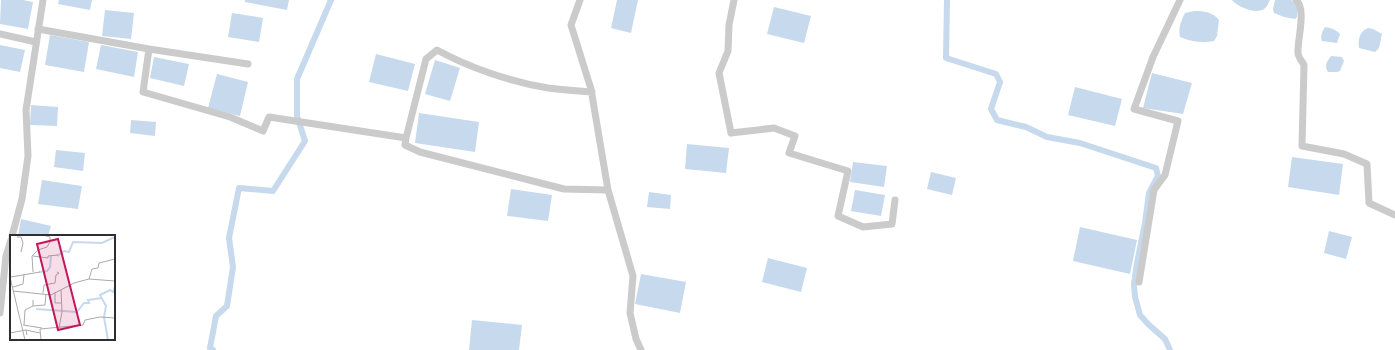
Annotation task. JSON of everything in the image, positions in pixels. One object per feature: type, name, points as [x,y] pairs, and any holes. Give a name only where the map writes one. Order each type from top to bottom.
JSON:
[{"type":"street","points":[[12,235],[22,199],[28,156],[26,110],[43,0]]},
{"type":"street","points":[[580,0],[571,25],[592,92],[608,190],[633,276],[630,313],[636,338],[641,350]]},
{"type":"street","points":[[734,0],[729,25],[728,51],[719,73],[731,133],[774,128],[794,136],[789,153],[848,171],[838,216],[863,227],[892,224],[895,200]]},
{"type":"street","points":[[1139,282],[1154,190],[1165,175],[1178,121],[1134,109],[1153,56],[1180,0]]},
{"type":"street","points":[[1296,0],[1299,3],[1301,10],[1298,55],[1304,64],[1302,146],[1344,154],[1367,164],[1369,203],[1395,215]]},
{"type":"street","points":[[38,29],[149,49],[248,64]]},
{"type":"street","points":[[0,34],[36,42]]},
{"type":"street","points":[[149,49],[143,92],[230,117],[263,131],[269,117],[406,138]]},
{"type":"street","points":[[592,92],[548,88],[514,80],[456,61],[437,50],[426,59],[405,145],[420,152],[564,189],[608,190]]},
{"type":"street","points":[[0,313],[6,256],[10,243]]},
{"type":"water","points":[[1,0],[23,0],[33,2],[28,29],[0,24]]},
{"type":"water","points":[[59,0],[92,0],[90,10],[58,4]]},
{"type":"water","points":[[245,0],[289,0],[287,10],[245,2]]},
{"type":"water","points":[[617,0],[638,0],[631,33],[611,28]]},
{"type":"water","points":[[1232,0],[1270,0],[1267,6],[1263,9],[1254,11],[1241,7]]},
{"type":"water","points":[[1275,0],[1291,0],[1298,6],[1297,17],[1295,19],[1274,13],[1273,9]]},
{"type":"water","points":[[774,7],[811,16],[804,43],[767,34]]},
{"type":"water","points":[[105,10],[134,13],[131,39],[102,36]]},
{"type":"water","points":[[1194,11],[1208,12],[1217,17],[1219,20],[1217,36],[1214,41],[1197,42],[1180,37],[1180,25],[1185,13]]},
{"type":"water","points":[[232,13],[263,18],[259,42],[228,37]]},
{"type":"water","points":[[1325,27],[1333,29],[1340,34],[1337,43],[1322,41],[1321,37]]},
{"type":"water","points":[[1368,28],[1382,34],[1379,48],[1375,52],[1359,48],[1360,36]]},
{"type":"water","points":[[50,35],[89,42],[84,72],[45,65]]},
{"type":"water","points":[[0,45],[25,50],[20,72],[0,68]]},
{"type":"water","points":[[101,45],[138,52],[134,77],[96,69]]},
{"type":"water","points":[[376,54],[415,64],[408,91],[369,82]]},
{"type":"water","points":[[1331,56],[1342,57],[1344,61],[1340,71],[1328,72],[1326,64]]},
{"type":"water","points":[[154,57],[189,64],[184,86],[150,78]]},
{"type":"water","points":[[435,60],[460,68],[450,101],[425,94]]},
{"type":"water","points":[[1152,73],[1192,83],[1183,114],[1143,108]]},
{"type":"water","points":[[217,74],[248,82],[240,116],[208,108]]},
{"type":"water","points":[[1075,87],[1122,99],[1115,126],[1068,115]]},
{"type":"water","points":[[31,105],[58,107],[57,126],[30,125]]},
{"type":"water","points":[[419,113],[479,122],[475,152],[415,143]]},
{"type":"water","points":[[131,120],[156,122],[155,136],[130,133]]},
{"type":"water","points":[[687,144],[729,148],[726,173],[685,169]]},
{"type":"water","points":[[56,150],[85,153],[83,171],[54,167]]},
{"type":"water","points":[[1292,157],[1343,164],[1339,195],[1288,187]]},
{"type":"water","points":[[853,162],[887,166],[884,187],[850,182]]},
{"type":"water","points":[[931,172],[956,178],[952,195],[927,189]]},
{"type":"water","points":[[42,180],[82,186],[78,209],[38,204]]},
{"type":"water","points":[[511,189],[552,195],[548,221],[507,216]]},
{"type":"water","points":[[855,190],[885,195],[881,216],[851,211]]},
{"type":"water","points":[[649,192],[671,195],[670,209],[647,207]]},
{"type":"water","points":[[21,219],[51,226],[48,235],[18,235]]},
{"type":"water","points":[[1080,227],[1137,240],[1130,274],[1073,261]]},
{"type":"water","points":[[1329,231],[1352,237],[1346,259],[1324,253]]},
{"type":"water","points":[[768,258],[807,268],[801,292],[762,282]]},
{"type":"water","points":[[641,274],[686,282],[680,313],[635,304]]},
{"type":"water","points":[[472,320],[522,325],[519,350],[469,350]]},
{"type":"waterway","points":[[213,350],[210,348],[216,316],[227,306],[233,267],[229,238],[239,188],[273,191],[305,141],[297,116],[297,79],[331,0]]},
{"type":"waterway","points":[[947,0],[946,58],[996,74],[1000,82],[991,109],[997,120],[1026,127],[1047,137],[1080,143],[1156,168],[1158,176],[1149,193],[1134,284],[1135,297],[1140,315],[1165,339],[1170,350]]}]
